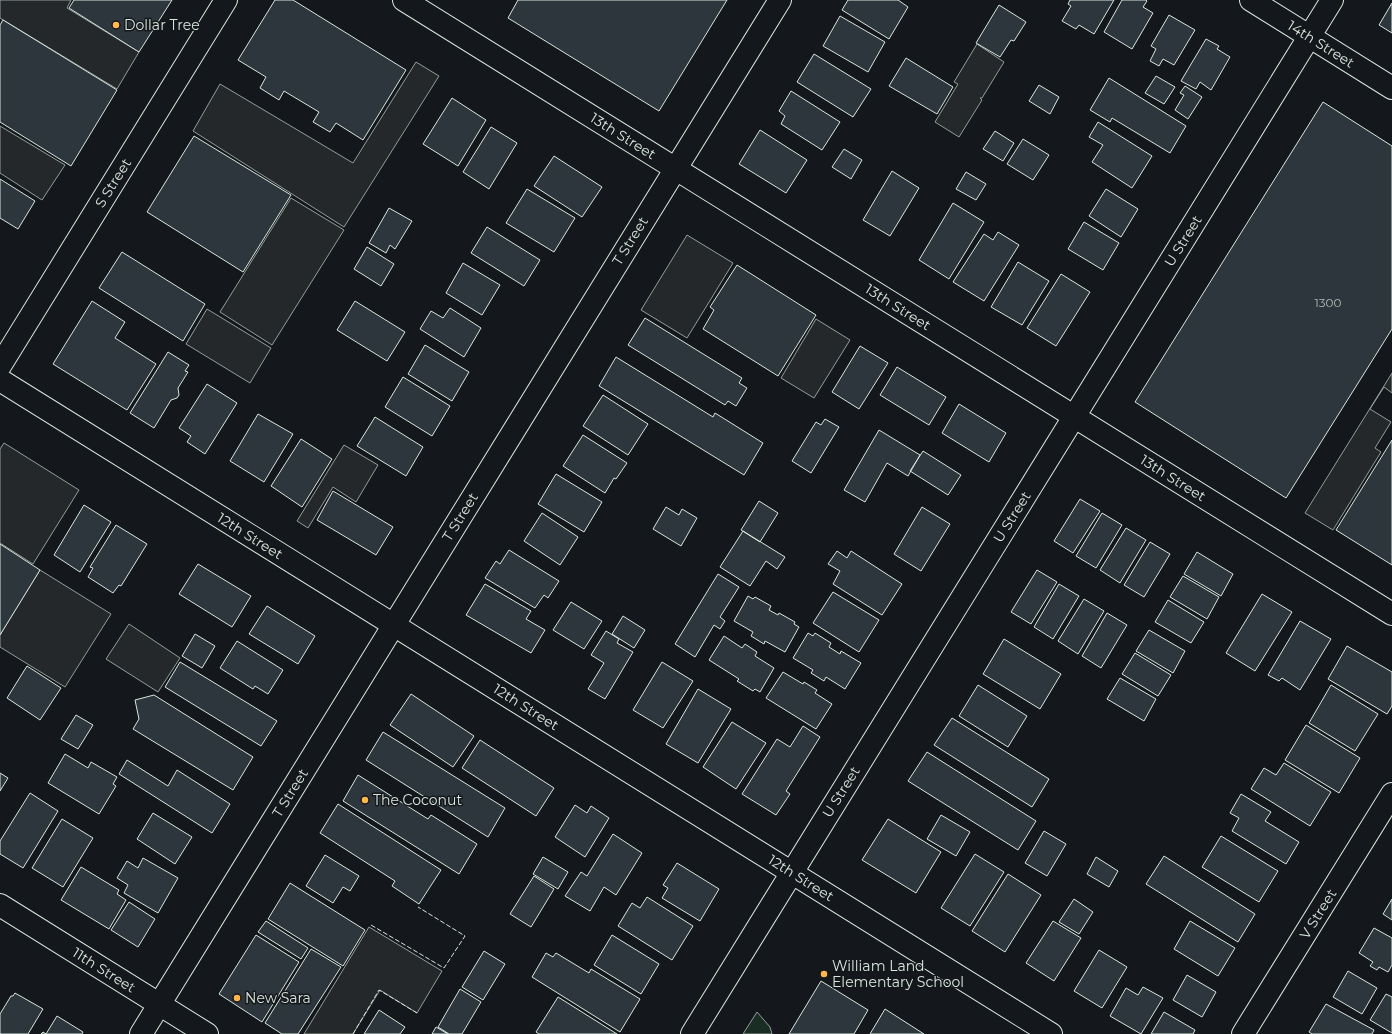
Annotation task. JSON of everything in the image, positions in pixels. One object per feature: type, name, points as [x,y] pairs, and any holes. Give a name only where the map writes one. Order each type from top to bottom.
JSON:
[{"type":"street","name":"S Street","points":[[0,366],[226,0]]},
{"type":"street","name":"13th Street","points":[[404,0],[1392,614]]},
{"type":"street","name":"T Street","points":[[141,1034],[780,0]]},
{"type":"street","name":"14th Street","points":[[1251,0],[1392,88]]},
{"type":"street","name":"U Street","points":[[692,1034],[1332,0]]},
{"type":"street","name":"12th Street","points":[[0,380],[1051,1034]]},
{"type":"street","name":"V Street","points":[[1243,1034],[1392,794]]},
{"type":"street","name":"11th Street","points":[[0,906],[207,1034]]},
{"type":"green space","points":[[757,1012],[770,1027],[772,1034],[743,1034]]},
{"type":"shaded area","points":[[0,0],[71,0],[67,8],[139,52],[117,89],[0,18]]},
{"type":"shaded area","points":[[977,44],[1004,62],[982,98],[980,98],[982,100],[959,137],[935,122],[958,84],[954,82]]},
{"type":"shaded area","points":[[416,62],[439,76],[344,227],[193,131],[220,84],[353,163]]},
{"type":"shaded area","points":[[0,126],[65,165],[42,200],[0,173]]},
{"type":"shaded area","points":[[291,198],[344,230],[272,345],[220,312]]},
{"type":"shaded area","points":[[687,235],[733,263],[687,338],[641,310]]},
{"type":"shaded area","points":[[207,309],[271,348],[250,383],[186,344]]},
{"type":"shaded area","points":[[816,319],[850,340],[814,398],[781,378]]},
{"type":"shaded area","points":[[1392,373],[1392,393],[1384,387],[1370,409],[1391,422],[1375,448],[1381,452],[1333,530],[1305,513]]},
{"type":"shaded area","points":[[4,443],[79,490],[33,564],[0,543],[0,449]]},
{"type":"shaded area","points":[[344,445],[378,465],[356,502],[333,487],[308,528],[297,521]]},
{"type":"shaded area","points":[[40,570],[111,614],[65,687],[0,647],[0,635]]},
{"type":"shaded area","points":[[129,624],[180,658],[158,692],[106,659]]},
{"type":"shaded area","points":[[369,927],[442,971],[417,1013],[380,990],[353,1034],[304,1034]]},
{"type":"building","points":[[74,0],[172,0],[139,52],[69,8]]},
{"type":"building","points":[[275,0],[293,0],[406,70],[363,140],[336,123],[330,132],[313,122],[319,112],[284,91],[279,100],[260,88],[266,77],[238,60]]},
{"type":"building","points":[[518,0],[727,0],[659,111],[508,18]]},
{"type":"building","points":[[848,0],[898,0],[908,7],[889,39],[842,10]]},
{"type":"building","points":[[1070,0],[1114,0],[1094,34],[1079,25],[1076,29],[1062,21],[1071,6],[1068,4]]},
{"type":"building","points":[[1122,0],[1146,0],[1147,1],[1143,7],[1153,13],[1132,49],[1104,32]]},
{"type":"building","points":[[1392,3],[1392,33],[1379,25]]},
{"type":"building","points":[[999,5],[1026,22],[1014,41],[1011,40],[1000,57],[976,43]]},
{"type":"building","points":[[1169,15],[1195,30],[1174,65],[1163,59],[1159,66],[1150,61],[1156,49],[1151,46]]},
{"type":"building","points":[[840,16],[885,42],[868,72],[823,46]]},
{"type":"building","points":[[3,20],[117,90],[71,166],[0,122],[0,25]]},
{"type":"building","points":[[1206,39],[1219,46],[1217,49],[1230,57],[1211,90],[1200,82],[1196,89],[1181,81]]},
{"type":"building","points":[[814,54],[871,89],[853,117],[797,82]]},
{"type":"building","points":[[906,58],[953,87],[937,114],[889,86]]},
{"type":"building","points":[[1156,76],[1175,87],[1164,104],[1145,93]]},
{"type":"building","points":[[1109,78],[1186,126],[1170,153],[1112,118],[1110,122],[1090,110]]},
{"type":"building","points":[[1039,85],[1059,97],[1050,114],[1029,101]]},
{"type":"building","points":[[1185,86],[1202,97],[1188,119],[1175,110],[1184,95],[1180,93]]},
{"type":"building","points":[[791,91],[840,122],[822,150],[781,124],[785,116],[779,111]]},
{"type":"building","points":[[452,98],[486,120],[458,166],[423,144]]},
{"type":"building","points":[[1323,102],[1392,146],[1392,329],[1286,498],[1135,402]]},
{"type":"building","points":[[1098,122],[1152,156],[1132,188],[1092,162],[1103,145],[1089,137]]},
{"type":"building","points":[[491,127],[517,143],[489,189],[463,172]]},
{"type":"building","points":[[760,130],[807,160],[786,193],[739,164]]},
{"type":"building","points":[[995,131],[1014,143],[1003,161],[983,149]]},
{"type":"building","points":[[194,136],[291,195],[243,272],[147,212]]},
{"type":"building","points":[[1023,139],[1049,155],[1033,180],[1007,164]]},
{"type":"building","points":[[844,149],[862,160],[851,179],[832,167]]},
{"type":"building","points":[[554,156],[602,187],[582,217],[534,186]]},
{"type":"building","points":[[892,171],[919,188],[890,236],[863,220]]},
{"type":"building","points":[[966,172],[986,184],[976,200],[956,189]]},
{"type":"building","points":[[0,179],[35,201],[18,229],[0,218]]},
{"type":"building","points":[[527,189],[575,218],[554,252],[506,223]]},
{"type":"building","points":[[1106,189],[1138,209],[1121,237],[1089,216]]},
{"type":"building","points":[[953,203],[984,222],[949,279],[919,260]]},
{"type":"building","points":[[389,208],[412,221],[395,249],[390,245],[386,253],[369,243]]},
{"type":"building","points":[[1084,222],[1119,243],[1103,270],[1068,249]]},
{"type":"building","points":[[487,227],[540,260],[524,286],[471,253]]},
{"type":"building","points":[[998,232],[1019,245],[984,301],[953,282],[984,234],[993,240]]},
{"type":"building","points":[[367,247],[394,264],[381,286],[354,269]]},
{"type":"building","points":[[122,252],[205,304],[183,341],[99,288]]},
{"type":"building","points":[[1018,262],[1049,281],[1022,325],[991,307]]},
{"type":"building","points":[[463,263],[500,285],[482,315],[446,293]]},
{"type":"building","points":[[737,265],[816,315],[778,376],[703,329],[714,310],[710,307]]},
{"type":"building","points":[[1061,274],[1090,292],[1056,346],[1027,328]]},
{"type":"building","points":[[92,301],[125,322],[115,338],[156,364],[127,410],[53,364]]},
{"type":"building","points":[[355,301],[405,332],[387,361],[337,330]]},
{"type":"building","points":[[450,308],[481,328],[464,357],[420,329],[431,311],[443,318]]},
{"type":"building","points":[[645,318],[742,378],[739,383],[747,388],[736,406],[728,401],[725,405],[628,345]]},
{"type":"building","points":[[425,345],[469,372],[452,401],[408,374]]},
{"type":"building","points":[[860,346],[888,363],[859,409],[832,392]]},
{"type":"building","points":[[168,352],[189,365],[185,371],[188,372],[178,388],[179,395],[177,398],[171,400],[154,428],[130,413]]},
{"type":"building","points":[[616,357],[713,417],[715,413],[763,443],[744,475],[599,386]]},
{"type":"building","points":[[897,367],[946,397],[929,425],[880,395]]},
{"type":"building","points":[[403,377],[450,406],[432,436],[385,407]]},
{"type":"building","points":[[207,384],[237,403],[205,454],[187,442],[191,436],[179,428]]},
{"type":"building","points":[[603,395],[648,424],[628,455],[583,426]]},
{"type":"building","points":[[959,404],[1006,433],[989,462],[942,433]]},
{"type":"building","points":[[258,414],[293,434],[264,482],[230,461]]},
{"type":"building","points":[[375,417],[423,447],[406,476],[357,446]]},
{"type":"building","points":[[825,419],[839,427],[811,473],[792,461],[816,422],[821,425]]},
{"type":"building","points":[[879,430],[920,455],[908,476],[887,463],[865,502],[844,490]]},
{"type":"building","points":[[583,435],[627,463],[616,479],[614,478],[605,493],[563,466]]},
{"type":"building","points":[[301,439],[332,459],[302,507],[271,486]]},
{"type":"building","points":[[1392,440],[1392,565],[1336,530]]},
{"type":"building","points":[[923,451],[961,475],[948,495],[910,471]]},
{"type":"building","points":[[556,474],[602,502],[584,532],[538,504]]},
{"type":"building","points":[[333,491],[393,527],[376,555],[317,520]]},
{"type":"building","points":[[1080,499],[1100,511],[1073,553],[1054,541]]},
{"type":"building","points":[[759,501],[778,513],[760,542],[741,530]]},
{"type":"building","points":[[84,505],[111,522],[80,572],[54,555]]},
{"type":"building","points":[[666,507],[679,515],[682,509],[697,518],[681,546],[653,529]]},
{"type":"building","points":[[922,507],[950,524],[921,571],[894,554]]},
{"type":"building","points":[[542,513],[578,537],[560,565],[524,541]]},
{"type":"building","points":[[1102,513],[1122,525],[1096,568],[1076,556]]},
{"type":"building","points":[[116,525],[147,544],[121,586],[119,585],[113,593],[88,577],[93,568],[90,567]]},
{"type":"building","points":[[1126,528],[1146,540],[1120,583],[1100,570]]},
{"type":"building","points":[[743,531],[785,557],[777,569],[766,561],[750,586],[720,567]]},
{"type":"building","points":[[1150,542],[1170,554],[1144,597],[1124,585]]},
{"type":"building","points":[[0,544],[40,570],[0,635]]},
{"type":"building","points":[[509,550],[559,581],[548,598],[544,595],[535,608],[485,578],[496,561],[500,564]]},
{"type":"building","points":[[837,551],[847,558],[851,551],[902,584],[882,615],[833,584],[840,571],[828,564]]},
{"type":"building","points":[[1197,552],[1233,574],[1221,596],[1184,574]]},
{"type":"building","points":[[198,564],[251,596],[232,627],[179,594]]},
{"type":"building","points":[[1037,570],[1057,582],[1031,624],[1011,612]]},
{"type":"building","points":[[718,574],[739,587],[720,617],[725,621],[720,629],[714,625],[695,657],[675,644]]},
{"type":"building","points":[[1183,576],[1219,597],[1207,619],[1170,597]]},
{"type":"building","points":[[485,584],[531,611],[526,619],[545,630],[531,653],[466,615]]},
{"type":"building","points":[[1059,584],[1079,596],[1053,639],[1034,627]]},
{"type":"building","points":[[833,592],[879,620],[859,652],[813,623]]},
{"type":"building","points":[[1262,594],[1292,612],[1255,671],[1226,653]]},
{"type":"building","points":[[748,596],[753,599],[755,597],[771,606],[769,610],[778,615],[779,613],[795,622],[794,624],[799,627],[785,652],[765,641],[764,644],[751,636],[753,632],[734,621]]},
{"type":"building","points":[[1084,599],[1104,611],[1078,654],[1058,641]]},
{"type":"building","points":[[1168,600],[1204,622],[1191,643],[1155,622]]},
{"type":"building","points":[[571,602],[602,621],[584,649],[553,630]]},
{"type":"building","points":[[267,606],[315,636],[298,664],[249,634]]},
{"type":"building","points":[[1107,613],[1127,625],[1101,668],[1082,656]]},
{"type":"building","points":[[623,616],[645,630],[634,648],[612,634]]},
{"type":"building","points":[[1300,621],[1331,639],[1300,690],[1282,678],[1279,681],[1268,675]]},
{"type":"building","points":[[1149,630],[1185,651],[1173,673],[1136,651]]},
{"type":"building","points":[[606,631],[619,639],[617,643],[633,652],[605,699],[588,689],[604,663],[591,655]]},
{"type":"building","points":[[808,633],[813,636],[815,633],[831,643],[829,647],[840,654],[841,651],[861,663],[845,689],[826,677],[824,681],[811,673],[813,670],[793,658]]},
{"type":"building","points":[[195,634],[215,646],[202,668],[182,656]]},
{"type":"building","points":[[724,636],[742,648],[745,644],[757,652],[755,656],[774,668],[760,692],[755,689],[753,691],[737,681],[739,679],[709,660]]},
{"type":"building","points":[[1004,639],[1061,674],[1040,709],[983,674]]},
{"type":"building","points":[[237,641],[283,670],[268,694],[255,686],[253,689],[220,668]]},
{"type":"building","points":[[1347,646],[1392,672],[1392,706],[1387,714],[1328,679]]},
{"type":"building","points":[[1135,653],[1171,675],[1158,696],[1122,674]]},
{"type":"building","points":[[180,662],[277,721],[261,746],[165,687]]},
{"type":"building","points":[[662,662],[693,681],[663,728],[633,710]]},
{"type":"building","points":[[27,666],[61,688],[40,720],[7,698]]},
{"type":"building","points":[[783,672],[803,684],[804,682],[817,690],[815,693],[832,704],[816,729],[766,698]]},
{"type":"building","points":[[1120,678],[1156,699],[1144,721],[1107,699]]},
{"type":"building","points":[[978,685],[1027,716],[1008,747],[959,716]]},
{"type":"building","points":[[1331,685],[1378,714],[1355,751],[1309,723]]},
{"type":"building","points":[[698,689],[731,709],[698,763],[666,744]]},
{"type":"building","points":[[411,694],[474,736],[453,767],[390,725]]},
{"type":"building","points":[[154,695],[253,757],[233,790],[133,729],[139,719],[135,700]]},
{"type":"building","points":[[76,715],[93,725],[78,749],[61,739]]},
{"type":"building","points":[[952,718],[1049,779],[1032,807],[934,745]]},
{"type":"building","points":[[732,722],[766,743],[736,789],[703,767]]},
{"type":"building","points":[[1306,725],[1360,758],[1339,793],[1285,760]]},
{"type":"building","points":[[803,726],[820,737],[786,791],[790,794],[776,815],[742,794],[777,739],[790,747]]},
{"type":"building","points":[[383,732],[505,808],[488,837],[366,760]]},
{"type":"building","points":[[480,740],[554,788],[536,816],[462,768]]},
{"type":"building","points":[[927,752],[1036,821],[1018,850],[908,781]]},
{"type":"building","points":[[65,754],[88,768],[91,762],[117,777],[113,784],[116,786],[99,814],[48,783]]},
{"type":"building","points":[[127,760],[168,786],[177,770],[230,804],[212,833],[119,774]]},
{"type":"building","points":[[1284,763],[1331,792],[1310,826],[1251,789],[1264,768],[1276,775]]},
{"type":"building","points":[[0,773],[8,778],[0,791]]},
{"type":"building","points":[[358,775],[428,819],[431,815],[477,844],[459,874],[343,801]]},
{"type":"building","points":[[30,793],[58,811],[23,868],[0,854],[0,841]]},
{"type":"building","points":[[1241,794],[1271,812],[1265,821],[1299,842],[1286,864],[1232,831],[1239,818],[1230,813]]},
{"type":"building","points":[[338,804],[441,870],[419,904],[392,886],[395,881],[320,833]]},
{"type":"building","points":[[575,805],[587,813],[591,806],[609,818],[585,857],[555,837]]},
{"type":"building","points":[[153,813],[192,837],[175,864],[137,839]]},
{"type":"building","points":[[941,815],[970,832],[956,856],[927,839]]},
{"type":"building","points":[[62,819],[93,838],[63,887],[32,868]]},
{"type":"building","points":[[888,819],[941,852],[916,893],[862,860]]},
{"type":"building","points":[[1044,831],[1066,844],[1047,876],[1025,863]]},
{"type":"building","points":[[613,834],[642,853],[616,895],[604,887],[590,911],[565,896],[581,872],[587,876]]},
{"type":"building","points":[[1221,836],[1278,871],[1259,902],[1202,867]]},
{"type":"building","points":[[975,854],[1004,872],[970,926],[941,908]]},
{"type":"building","points":[[325,855],[359,876],[350,891],[343,887],[333,903],[306,886]]},
{"type":"building","points":[[1164,856],[1255,914],[1238,942],[1146,884]]},
{"type":"building","points":[[543,857],[568,872],[558,889],[533,874]]},
{"type":"building","points":[[1096,857],[1118,871],[1109,887],[1087,874]]},
{"type":"building","points":[[143,858],[178,878],[158,913],[124,893],[128,885],[117,878],[127,861],[138,868]]},
{"type":"building","points":[[677,863],[719,889],[700,921],[662,898],[668,888],[663,885]]},
{"type":"building","points":[[81,867],[119,890],[117,894],[126,900],[109,929],[61,900]]},
{"type":"building","points":[[1008,874],[1041,895],[1005,952],[972,931]]},
{"type":"building","points":[[534,876],[554,889],[531,927],[510,914]]},
{"type":"building","points":[[290,883],[365,930],[343,966],[268,919]]},
{"type":"building","points":[[647,897],[693,926],[672,960],[618,926],[632,903],[640,908]]},
{"type":"building","points":[[1074,899],[1093,912],[1079,934],[1059,922]]},
{"type":"building","points":[[1392,899],[1392,920],[1383,914]]},
{"type":"building","points":[[129,902],[155,919],[138,947],[111,930]]},
{"type":"building","points":[[266,921],[308,948],[301,959],[258,932]]},
{"type":"building","points":[[1053,921],[1081,938],[1054,981],[1026,963]]},
{"type":"building","points":[[1190,921],[1235,948],[1218,976],[1174,949]]},
{"type":"building","points":[[1374,928],[1392,938],[1392,965],[1388,972],[1379,967],[1377,970],[1370,966],[1373,962],[1359,953]]},
{"type":"building","points":[[256,935],[299,962],[262,1022],[219,994]]},
{"type":"building","points":[[612,935],[659,964],[641,994],[594,965]]},
{"type":"building","points":[[311,949],[341,967],[298,1034],[282,1034],[265,1023]]},
{"type":"building","points":[[1099,950],[1127,967],[1102,1008],[1074,991]]},
{"type":"building","points":[[484,951],[505,964],[483,1000],[462,987]]},
{"type":"building","points":[[546,953],[553,957],[556,953],[589,973],[591,969],[640,999],[620,1032],[532,977]]},
{"type":"building","points":[[1348,971],[1377,988],[1362,1014],[1333,997]]},
{"type":"building","points":[[1187,975],[1216,992],[1202,1017],[1173,1000]]},
{"type":"building","points":[[821,981],[868,1010],[854,1034],[789,1034]]},
{"type":"building","points":[[1143,987],[1163,998],[1141,1034],[1110,1016],[1126,988],[1138,995]]},
{"type":"building","points":[[460,989],[481,1002],[462,1034],[449,1034],[438,1027]]},
{"type":"building","points":[[15,993],[43,1009],[28,1034],[0,1034],[0,1014],[11,996]]},
{"type":"building","points":[[1386,994],[1392,997],[1392,1033],[1370,1020]]},
{"type":"building","points":[[558,997],[617,1034],[539,1034],[536,1032]]},
{"type":"building","points":[[1326,1004],[1374,1030],[1372,1034],[1312,1034],[1309,1032]]},
{"type":"building","points":[[885,1009],[924,1034],[870,1034]]},
{"type":"building","points":[[379,1010],[405,1027],[400,1034],[364,1034]]},
{"type":"building","points":[[1164,1012],[1195,1030],[1193,1034],[1151,1034]]},
{"type":"building","points":[[57,1016],[83,1032],[82,1034],[46,1034]]},
{"type":"building","points":[[436,1027],[448,1034],[432,1034]]},
{"type":"fence","points":[[371,925],[444,968],[465,936],[418,907]]},
{"type":"fence","points":[[353,1034],[379,990],[417,1013]]},
{"type":"place","name":"Dollar Tree","points":[[116,25]]},
{"type":"place","name":"The Coconut","points":[[365,800]]},
{"type":"place","name":"William Land Elementary School","points":[[824,974]]},
{"type":"place","name":"New Sara","points":[[237,998]]}]
